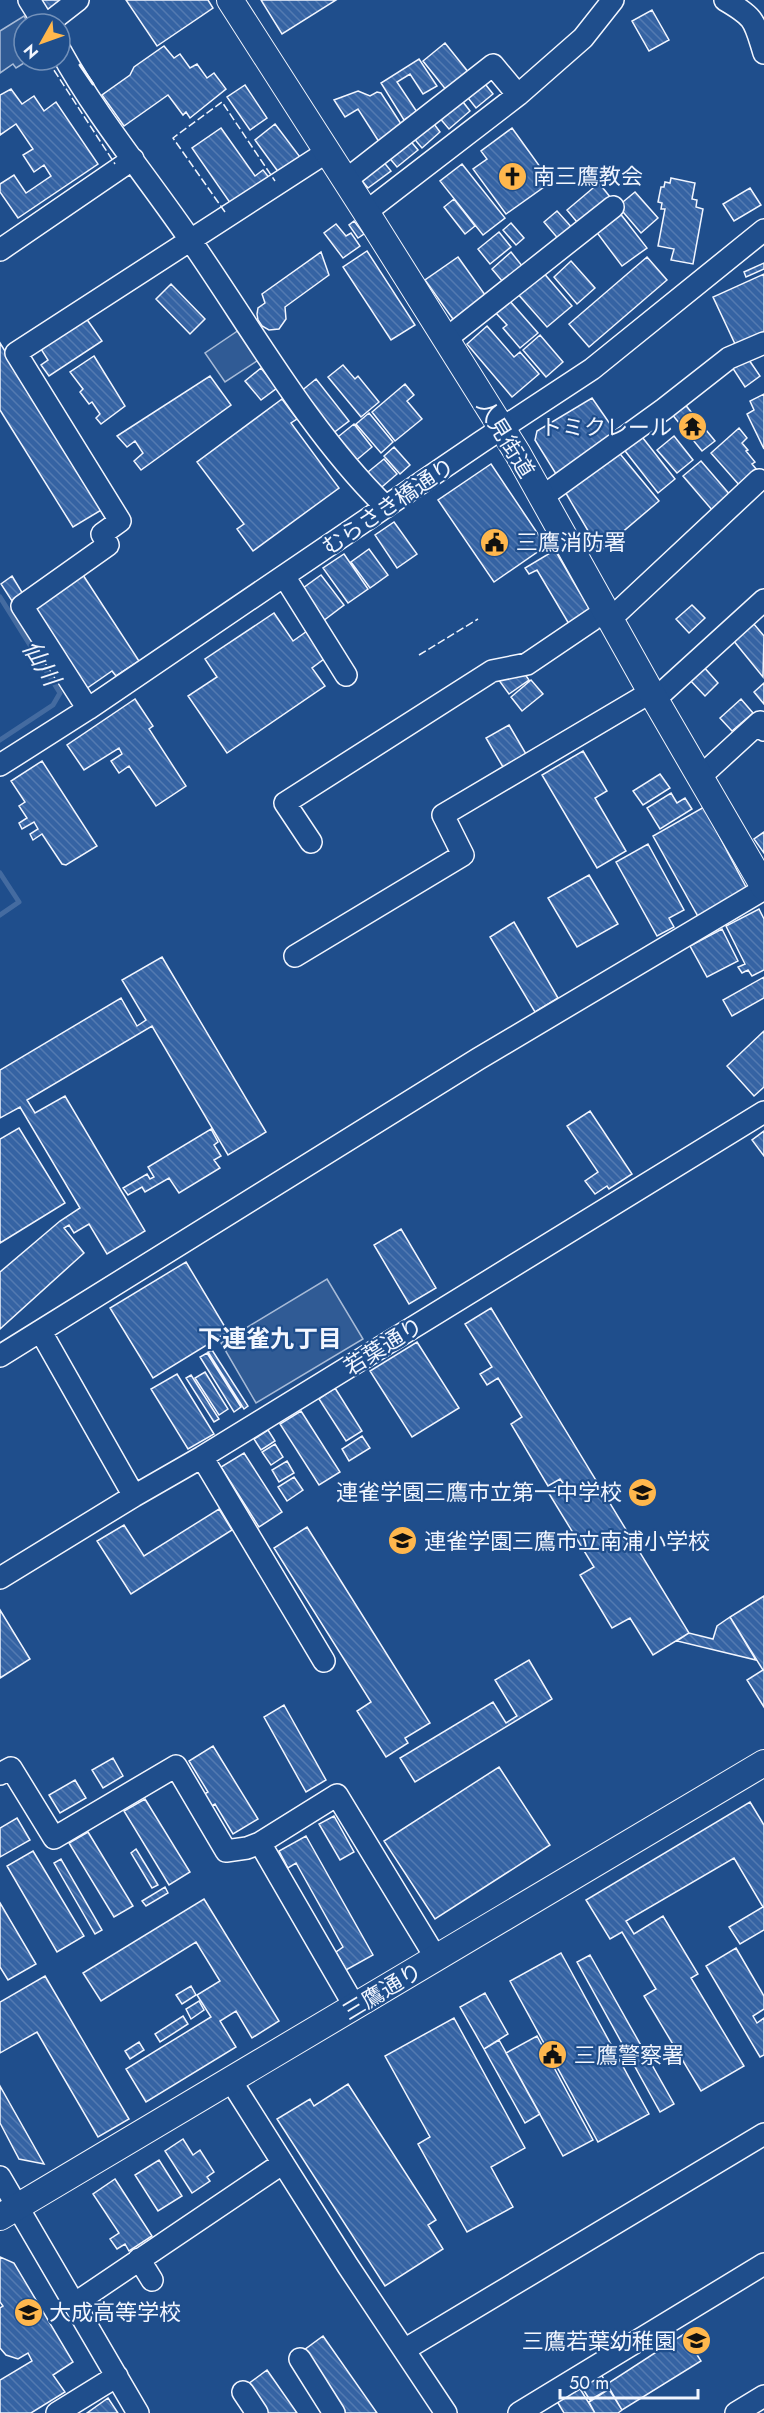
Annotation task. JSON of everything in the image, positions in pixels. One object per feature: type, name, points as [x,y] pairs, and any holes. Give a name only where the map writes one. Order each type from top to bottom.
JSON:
[{"type":"main road","name":"人見街道","points":[[230,0],[502,428],[764,888]]},
{"type":"main road","name":"三鷹通り","points":[[8,2213],[764,1763]]},
{"type":"street","points":[[29,0],[39,12]]},
{"type":"street","points":[[61,12],[78,0]]},
{"type":"street","points":[[366,212],[518,95],[583,38],[613,0]]},
{"type":"street","points":[[725,0],[747,13],[755,25],[764,53]]},
{"type":"street","points":[[346,180],[493,65],[518,95]]},
{"type":"street","points":[[72,72],[81,88],[191,241],[290,391],[355,477],[386,507]]},
{"type":"street","points":[[88,709],[22,606],[108,545],[102,534],[120,521],[16,353],[319,157]]},
{"type":"street","points":[[0,250],[133,159]]},
{"type":"street","points":[[446,339],[613,207]]},
{"type":"street","name":"むらさき橋通り","points":[[0,765],[88,709],[592,369],[764,230]]},
{"type":"street","points":[[542,497],[664,409],[729,358],[764,343]]},
{"type":"street","points":[[311,842],[285,803],[492,671],[527,664],[595,618],[619,610],[759,480]]},
{"type":"street","points":[[284,576],[346,675]]},
{"type":"street","points":[[295,956],[463,855],[443,815],[641,698],[664,691],[764,600]]},
{"type":"street","points":[[701,776],[760,722],[764,730]]},
{"type":"street","points":[[0,1356],[478,1059],[764,888]]},
{"type":"street","name":"若葉通り","points":[[0,1578],[202,1457],[764,1112]]},
{"type":"street","points":[[41,1332],[134,1496]]},
{"type":"street","points":[[202,1457],[324,1661]]},
{"type":"street","points":[[6,1771],[54,1838],[176,1766],[226,1851],[248,1848],[260,1843],[337,1795],[436,1958]]},
{"type":"street","points":[[260,1843],[355,2007]]},
{"type":"street","points":[[231,2081],[348,2266],[446,2413]]},
{"type":"street","points":[[404,2350],[764,2134]]},
{"type":"street","points":[[74,2304],[283,2163]]},
{"type":"street","points":[[0,2177],[8,2213],[74,2304],[138,2413]]},
{"type":"street","points":[[140,2259],[152,2280]]},
{"type":"street","points":[[519,2413],[764,2264]]},
{"type":"street","points":[[300,2359],[334,2413]]},
{"type":"street","points":[[57,2413],[117,2376]]},
{"type":"street","points":[[243,2392],[257,2413]]},
{"type":"street","points":[[736,2413],[764,2396]]},
{"type":"shaded area","points":[[12,24],[12,65],[0,73],[0,31]]},
{"type":"shaded area","points":[[242,328],[263,357],[225,382],[205,353]]},
{"type":"shaded area","points":[[327,1279],[363,1339],[256,1403],[221,1343]]},
{"type":"building","points":[[38,0],[66,0],[48,12]]},
{"type":"building","points":[[126,0],[208,0],[213,8],[157,46]]},
{"type":"building","points":[[261,0],[336,0],[282,34]]},
{"type":"building","points":[[652,10],[669,40],[649,51],[632,21]]},
{"type":"building","points":[[445,43],[469,73],[447,91],[423,61]]},
{"type":"building","points":[[164,46],[174,58],[180,54],[190,68],[197,64],[207,78],[214,73],[226,89],[190,118],[186,112],[183,115],[168,95],[124,126],[102,95],[130,75],[134,67]]},
{"type":"building","points":[[419,59],[437,86],[423,94],[410,74],[397,82],[417,112],[404,120],[381,83]]},
{"type":"building","points":[[482,80],[493,94],[476,108],[465,94]]},
{"type":"building","points":[[245,85],[267,118],[250,130],[227,97]]},
{"type":"building","points":[[11,89],[22,104],[34,96],[44,111],[56,102],[98,164],[18,218],[0,192],[0,184],[14,175],[26,193],[51,176],[44,165],[34,172],[23,155],[33,149],[16,124],[0,135],[0,95]]},
{"type":"building","points":[[358,91],[370,96],[377,92],[381,93],[405,130],[381,145],[358,109],[345,117],[334,100]]},
{"type":"building","points":[[460,98],[470,111],[449,129],[438,116]]},
{"type":"building","points":[[431,120],[440,132],[422,148],[412,136]]},
{"type":"building","points":[[275,124],[300,157],[279,173],[255,140]]},
{"type":"building","points":[[221,128],[255,176],[263,170],[271,180],[233,207],[192,148]]},
{"type":"building","name":"南三鷹教会","points":[[512,128],[551,182],[506,214],[473,169],[487,159],[481,151]]},
{"type":"building","points":[[408,138],[418,150],[397,167],[387,155]]},
{"type":"building","points":[[382,160],[391,171],[368,188],[359,177]]},
{"type":"building","points":[[462,164],[505,218],[483,235],[440,181]]},
{"type":"building","points":[[671,178],[695,183],[692,199],[697,200],[696,207],[703,209],[693,264],[671,260],[674,249],[658,246],[665,209],[661,209],[662,203],[658,202],[661,187],[664,187],[665,182],[670,183]]},
{"type":"building","points":[[599,183],[614,202],[582,228],[567,210]]},
{"type":"building","points":[[750,188],[761,205],[734,221],[723,204]]},
{"type":"building","points":[[635,192],[658,218],[641,233],[618,206]]},
{"type":"building","points":[[454,199],[475,226],[465,234],[444,207]]},
{"type":"building","points":[[557,211],[574,230],[561,242],[544,222]]},
{"type":"building","points":[[619,212],[647,248],[622,266],[595,230]]},
{"type":"building","points":[[354,221],[364,234],[358,238],[349,225]]},
{"type":"building","points":[[511,223],[524,238],[516,245],[503,230]]},
{"type":"building","points":[[336,224],[346,236],[351,233],[360,246],[343,258],[324,233]]},
{"type":"building","points":[[499,232],[511,247],[490,264],[478,249]]},
{"type":"building","points":[[367,251],[415,325],[391,340],[343,267]]},
{"type":"building","points":[[321,252],[329,275],[285,307],[286,319],[279,329],[269,330],[262,326],[257,314],[258,308],[265,303],[262,294]]},
{"type":"building","points":[[511,252],[523,267],[503,282],[492,269]]},
{"type":"building","points":[[458,257],[488,299],[455,322],[425,280]]},
{"type":"building","points":[[647,257],[667,280],[589,347],[569,324]]},
{"type":"building","points":[[571,261],[595,288],[577,304],[554,277]]},
{"type":"building","points":[[764,263],[764,269],[746,277],[744,272]]},
{"type":"building","points":[[542,271],[572,306],[547,327],[517,293]]},
{"type":"building","points":[[764,274],[764,334],[736,346],[713,297]]},
{"type":"building","points":[[171,284],[205,319],[190,334],[156,299]]},
{"type":"building","points":[[509,300],[538,333],[520,348],[503,328],[507,325],[495,312]]},
{"type":"building","points":[[86,318],[102,341],[49,376],[41,365],[48,360],[41,349]]},
{"type":"building","points":[[487,326],[514,357],[520,352],[539,374],[512,397],[467,344]]},
{"type":"building","points":[[540,335],[563,362],[546,377],[523,350]]},
{"type":"building","points":[[0,343],[103,509],[73,527],[0,410]]},
{"type":"building","points":[[94,356],[125,406],[101,424],[96,418],[100,414],[92,402],[89,404],[80,392],[83,389],[70,372]]},
{"type":"building","points":[[747,357],[760,376],[745,387],[732,367]]},
{"type":"building","points":[[343,365],[355,379],[358,376],[379,402],[361,417],[328,377]]},
{"type":"building","points":[[261,368],[277,388],[261,400],[245,381]]},
{"type":"building","points":[[210,376],[231,405],[141,470],[134,461],[143,453],[135,441],[127,447],[117,436]]},
{"type":"building","points":[[316,379],[349,421],[332,434],[300,392]]},
{"type":"building","points":[[405,384],[414,395],[407,401],[422,419],[395,441],[372,412]]},
{"type":"building","points":[[764,394],[764,449],[747,414],[754,410],[750,401]]},
{"type":"building","points":[[592,398],[617,434],[556,474],[535,440],[537,431]]},
{"type":"building","points":[[282,399],[297,419],[291,423],[339,488],[253,551],[237,529],[244,524],[197,462]]},
{"type":"building","name":"トミクレール","points":[[683,402],[715,441],[702,451],[671,413]]},
{"type":"building","points":[[369,413],[393,442],[381,453],[356,424]]},
{"type":"building","points":[[354,424],[372,447],[353,463],[334,440]]},
{"type":"building","points":[[739,428],[747,438],[742,443],[755,462],[752,464],[757,470],[740,486],[711,453]]},
{"type":"building","points":[[639,433],[675,479],[658,493],[622,447]]},
{"type":"building","points":[[674,436],[693,460],[677,473],[657,450]]},
{"type":"building","points":[[394,447],[410,465],[400,474],[384,456]]},
{"type":"building","points":[[616,449],[659,501],[600,551],[564,490]]},
{"type":"building","points":[[384,459],[397,474],[376,492],[363,476]]},
{"type":"building","points":[[701,461],[731,496],[713,511],[683,476]]},
{"type":"building","points":[[491,464],[546,546],[494,582],[438,500]]},
{"type":"building","points":[[394,522],[417,554],[397,568],[375,535]]},
{"type":"building","points":[[369,549],[388,575],[370,588],[351,562]]},
{"type":"building","points":[[555,550],[591,612],[569,624],[537,570],[529,574],[525,568]]},
{"type":"building","points":[[344,554],[368,589],[348,603],[323,568]]},
{"type":"building","points":[[83,575],[139,661],[116,676],[112,671],[83,691],[30,612]]},
{"type":"building","points":[[321,575],[344,605],[323,621],[299,591]]},
{"type":"building","points":[[12,576],[23,594],[12,601],[1,584]]},
{"type":"building","points":[[692,605],[705,618],[689,633],[676,619]]},
{"type":"building","points":[[274,613],[293,641],[310,629],[328,656],[312,668],[325,686],[227,753],[188,696],[217,677],[205,659]]},
{"type":"building","points":[[753,623],[764,636],[763,677],[733,640]]},
{"type":"building","points":[[703,666],[718,683],[705,696],[689,679]]},
{"type":"building","points":[[524,673],[529,680],[509,694],[498,679]]},
{"type":"building","points":[[531,680],[543,694],[522,711],[511,697]]},
{"type":"building","points":[[764,683],[764,704],[754,692]]},
{"type":"building","points":[[135,699],[153,726],[149,729],[186,786],[156,806],[129,766],[119,773],[111,761],[122,754],[119,748],[84,770],[67,745]]},
{"type":"building","points":[[741,699],[753,713],[732,731],[720,718]]},
{"type":"building","points":[[509,725],[526,754],[503,767],[486,738]]},
{"type":"building","points":[[583,751],[607,791],[595,798],[626,851],[597,868],[542,775]]},
{"type":"building","points":[[42,761],[97,846],[66,865],[62,864],[42,834],[33,840],[30,834],[38,829],[34,822],[22,829],[19,823],[27,818],[19,806],[25,802],[11,781]]},
{"type":"building","points":[[660,774],[670,788],[643,805],[633,791]]},
{"type":"building","points":[[671,793],[677,803],[685,798],[692,809],[660,829],[647,808]]},
{"type":"building","points":[[704,807],[748,891],[700,920],[653,836]]},
{"type":"building","points":[[764,832],[764,853],[754,839]]},
{"type":"building","points":[[648,844],[684,910],[669,918],[674,927],[657,936],[616,862]]},
{"type":"building","points":[[589,875],[618,924],[577,947],[548,898]]},
{"type":"building","points":[[759,909],[764,919],[764,970],[752,976],[748,970],[742,973],[738,967],[745,964],[726,926]]},
{"type":"building","points":[[514,922],[558,998],[535,1012],[490,937]]},
{"type":"building","points":[[722,929],[738,961],[707,977],[690,946]]},
{"type":"building","points":[[162,957],[266,1132],[228,1155],[152,1026],[27,1100],[35,1113],[65,1096],[145,1231],[107,1254],[89,1224],[74,1233],[69,1225],[64,1228],[84,1253],[0,1329],[0,1272],[60,1221],[80,1208],[20,1107],[0,1118],[0,1070],[121,998],[137,1026],[146,1020],[122,980]]},
{"type":"building","points":[[764,977],[764,998],[732,1016],[723,1000]]},
{"type":"building","points":[[764,1031],[764,1087],[754,1096],[727,1066]]},
{"type":"building","points":[[590,1111],[632,1174],[609,1189],[607,1186],[595,1194],[585,1181],[598,1172],[567,1126]]},
{"type":"building","points":[[19,1128],[65,1203],[0,1243],[0,1139]]},
{"type":"building","points":[[211,1129],[218,1142],[214,1145],[221,1156],[214,1160],[220,1168],[179,1193],[169,1178],[145,1192],[142,1187],[128,1195],[123,1188],[147,1174],[150,1179],[154,1177],[148,1167]]},
{"type":"building","points":[[764,1131],[764,1156],[752,1140]]},
{"type":"building","points":[[401,1229],[436,1288],[409,1304],[374,1245]]},
{"type":"building","points":[[186,1262],[228,1332],[153,1378],[110,1308]]},
{"type":"building","points":[[491,1308],[689,1633],[653,1655],[630,1618],[612,1628],[580,1575],[594,1567],[548,1492],[563,1483],[560,1479],[548,1486],[511,1424],[522,1417],[498,1378],[487,1385],[480,1374],[492,1367],[465,1324]]},
{"type":"building","points":[[417,1342],[459,1408],[412,1437],[370,1371]]},
{"type":"building","points":[[212,1350],[248,1406],[244,1409],[208,1352]]},
{"type":"building","points":[[207,1353],[241,1407],[234,1412],[200,1357]]},
{"type":"building","points":[[205,1372],[228,1409],[219,1415],[195,1378]]},
{"type":"building","points":[[177,1374],[214,1434],[188,1449],[151,1389]]},
{"type":"building","points":[[191,1375],[219,1419],[214,1422],[186,1378]]},
{"type":"building","points":[[335,1388],[362,1431],[346,1441],[319,1399]]},
{"type":"building","points":[[301,1411],[340,1472],[319,1485],[280,1424]]},
{"type":"building","points":[[268,1430],[275,1441],[261,1450],[254,1439]]},
{"type":"building","points":[[362,1436],[370,1448],[349,1461],[342,1449]]},
{"type":"building","points":[[275,1444],[283,1457],[271,1465],[262,1452]]},
{"type":"building","points":[[244,1453],[282,1512],[259,1527],[221,1467]]},
{"type":"building","points":[[287,1461],[294,1473],[279,1482],[272,1470]]},
{"type":"building","points":[[294,1477],[303,1490],[287,1501],[278,1487]]},
{"type":"building","points":[[219,1509],[232,1530],[131,1594],[97,1541],[124,1525],[144,1556]]},
{"type":"building","points":[[307,1527],[430,1723],[405,1738],[408,1743],[386,1757],[357,1711],[371,1702],[274,1548]]},
{"type":"building","points":[[764,1596],[764,1707],[747,1680],[763,1670],[730,1617]]},
{"type":"building","points":[[0,1610],[30,1659],[0,1678]]},
{"type":"building","points":[[730,1617],[756,1660],[677,1641],[689,1633],[713,1639],[717,1626]]},
{"type":"building","points":[[529,1660],[552,1699],[415,1782],[400,1758],[493,1702],[506,1723],[517,1716],[495,1680]]},
{"type":"building","points":[[284,1705],[326,1780],[306,1792],[264,1717]]},
{"type":"building","points":[[213,1746],[258,1819],[233,1834],[215,1804],[208,1808],[201,1796],[208,1792],[189,1761]]},
{"type":"building","points":[[113,1758],[123,1776],[103,1788],[92,1770]]},
{"type":"building","points":[[499,1767],[550,1845],[435,1919],[384,1841]]},
{"type":"building","points":[[75,1780],[86,1798],[60,1813],[49,1795]]},
{"type":"building","points":[[145,1799],[190,1872],[169,1885],[124,1811]]},
{"type":"building","points":[[750,1802],[764,1825],[764,1930],[740,1944],[729,1927],[763,1907],[734,1858],[626,1921],[634,1934],[663,1916],[698,1974],[691,1978],[744,2066],[701,2091],[644,1996],[656,1989],[622,1932],[610,1939],[586,1900]]},
{"type":"building","points":[[334,1816],[354,1852],[340,1860],[319,1824]]},
{"type":"building","points":[[17,1818],[30,1840],[0,1857],[0,1828]]},
{"type":"building","points":[[88,1832],[133,1906],[114,1917],[69,1843]]},
{"type":"building","points":[[306,1836],[373,1955],[346,1970],[336,1952],[343,1947],[296,1863],[288,1868],[279,1851]]},
{"type":"building","points":[[136,1849],[158,1885],[152,1888],[131,1853]]},
{"type":"building","points":[[33,1851],[84,1936],[57,1952],[7,1866]]},
{"type":"building","points":[[61,1859],[102,1930],[95,1934],[54,1863]]},
{"type":"building","points":[[165,1887],[168,1893],[146,1906],[142,1901]]},
{"type":"building","points":[[204,1899],[279,2021],[252,2038],[236,2011],[220,2021],[236,2047],[146,2102],[126,2069],[211,2017],[197,1995],[220,1981],[196,1942],[101,2001],[83,1973]]},
{"type":"building","points":[[0,1903],[36,1964],[8,1980],[0,1967]]},
{"type":"building","points":[[736,1948],[764,1996],[764,2009],[753,2016],[757,2023],[764,2018],[764,2055],[760,2057],[706,1966]]},
{"type":"building","points":[[561,1953],[649,2114],[598,2142],[510,1981]]},
{"type":"building","points":[[590,1955],[674,2104],[660,2112],[577,1962]]},
{"type":"building","points":[[45,1976],[129,2119],[98,2137],[37,2032],[0,2053],[0,2002]]},
{"type":"building","points":[[191,1986],[196,1995],[182,2004],[176,1995]]},
{"type":"building","points":[[485,1993],[508,2034],[484,2049],[460,2007]]},
{"type":"building","points":[[199,2001],[204,2010],[191,2019],[186,2009]]},
{"type":"building","points":[[183,2016],[188,2024],[160,2042],[155,2034]]},
{"type":"building","points":[[454,2018],[525,2148],[491,2167],[513,2207],[467,2232],[418,2144],[430,2137],[385,2056]]},
{"type":"building","points":[[537,2036],[593,2140],[563,2156],[506,2053]]},
{"type":"building","points":[[499,2040],[540,2114],[525,2123],[484,2049]]},
{"type":"building","points":[[139,2042],[144,2050],[130,2059],[125,2051]]},
{"type":"building","points":[[348,2084],[436,2220],[428,2225],[443,2249],[385,2286],[277,2119],[310,2099],[314,2106]]},
{"type":"building","points":[[0,2086],[44,2164],[19,2159],[0,2123]]},
{"type":"building","points":[[183,2139],[193,2155],[200,2150],[214,2172],[207,2177],[210,2181],[192,2193],[165,2151]]},
{"type":"building","points":[[159,2160],[182,2196],[158,2211],[135,2175]]},
{"type":"building","points":[[115,2179],[152,2236],[129,2251],[125,2244],[117,2249],[110,2239],[119,2233],[93,2194]]},
{"type":"building","name":"大成高等学校","points":[[0,2257],[14,2263],[73,2362],[53,2375],[65,2392],[31,2413],[0,2413],[0,2380],[32,2361],[28,2353],[18,2359],[6,2355],[0,2348],[0,2308],[3,2306],[0,2302]]},
{"type":"building","points":[[684,2334],[701,2361],[622,2410],[607,2384]]},
{"type":"building","points":[[323,2336],[377,2413],[342,2413],[300,2353]]},
{"type":"building","points":[[267,2370],[297,2413],[262,2413],[244,2387]]},
{"type":"building","points":[[599,2370],[609,2389],[590,2400],[579,2383]]},
{"type":"building","points":[[577,2384],[595,2413],[564,2413],[555,2398]]},
{"type":"building","points":[[609,2389],[622,2410],[618,2413],[595,2413],[589,2402]]},
{"type":"building","points":[[108,2398],[118,2413],[87,2413]]},
{"type":"waterway","name":"仙川","points":[[0,597],[60,693],[53,705],[0,740]]},
{"type":"waterway","name":"仙川","points":[[0,873],[19,902],[0,915]]},
{"type":"fence","points":[[55,72],[115,164]]},
{"type":"fence","points":[[225,212],[173,138],[222,102],[275,181]]},
{"type":"fence","points":[[419,655],[478,619]]},
{"type":"wall","points":[[80,65],[93,84]]},
{"type":"place","name":"南三鷹教会","points":[[512,176]]},
{"type":"place","name":"トミクレール","points":[[693,427]]},
{"type":"place","name":"三鷹消防署","points":[[495,542]]},
{"type":"place","name":"連雀学園三鷹市立第一中学校","points":[[643,1492]]},
{"type":"place","name":"連雀学園三鷹市立南浦小学校","points":[[403,1541]]},
{"type":"place","name":"三鷹警察署","points":[[553,2055]]},
{"type":"place","name":"大成高等学校","points":[[28,2312]]},
{"type":"place","name":"三鷹若葉幼稚園","points":[[697,2341]]},
{"type":"district","name":"下連雀九丁目","points":[[270,1339]]}]
